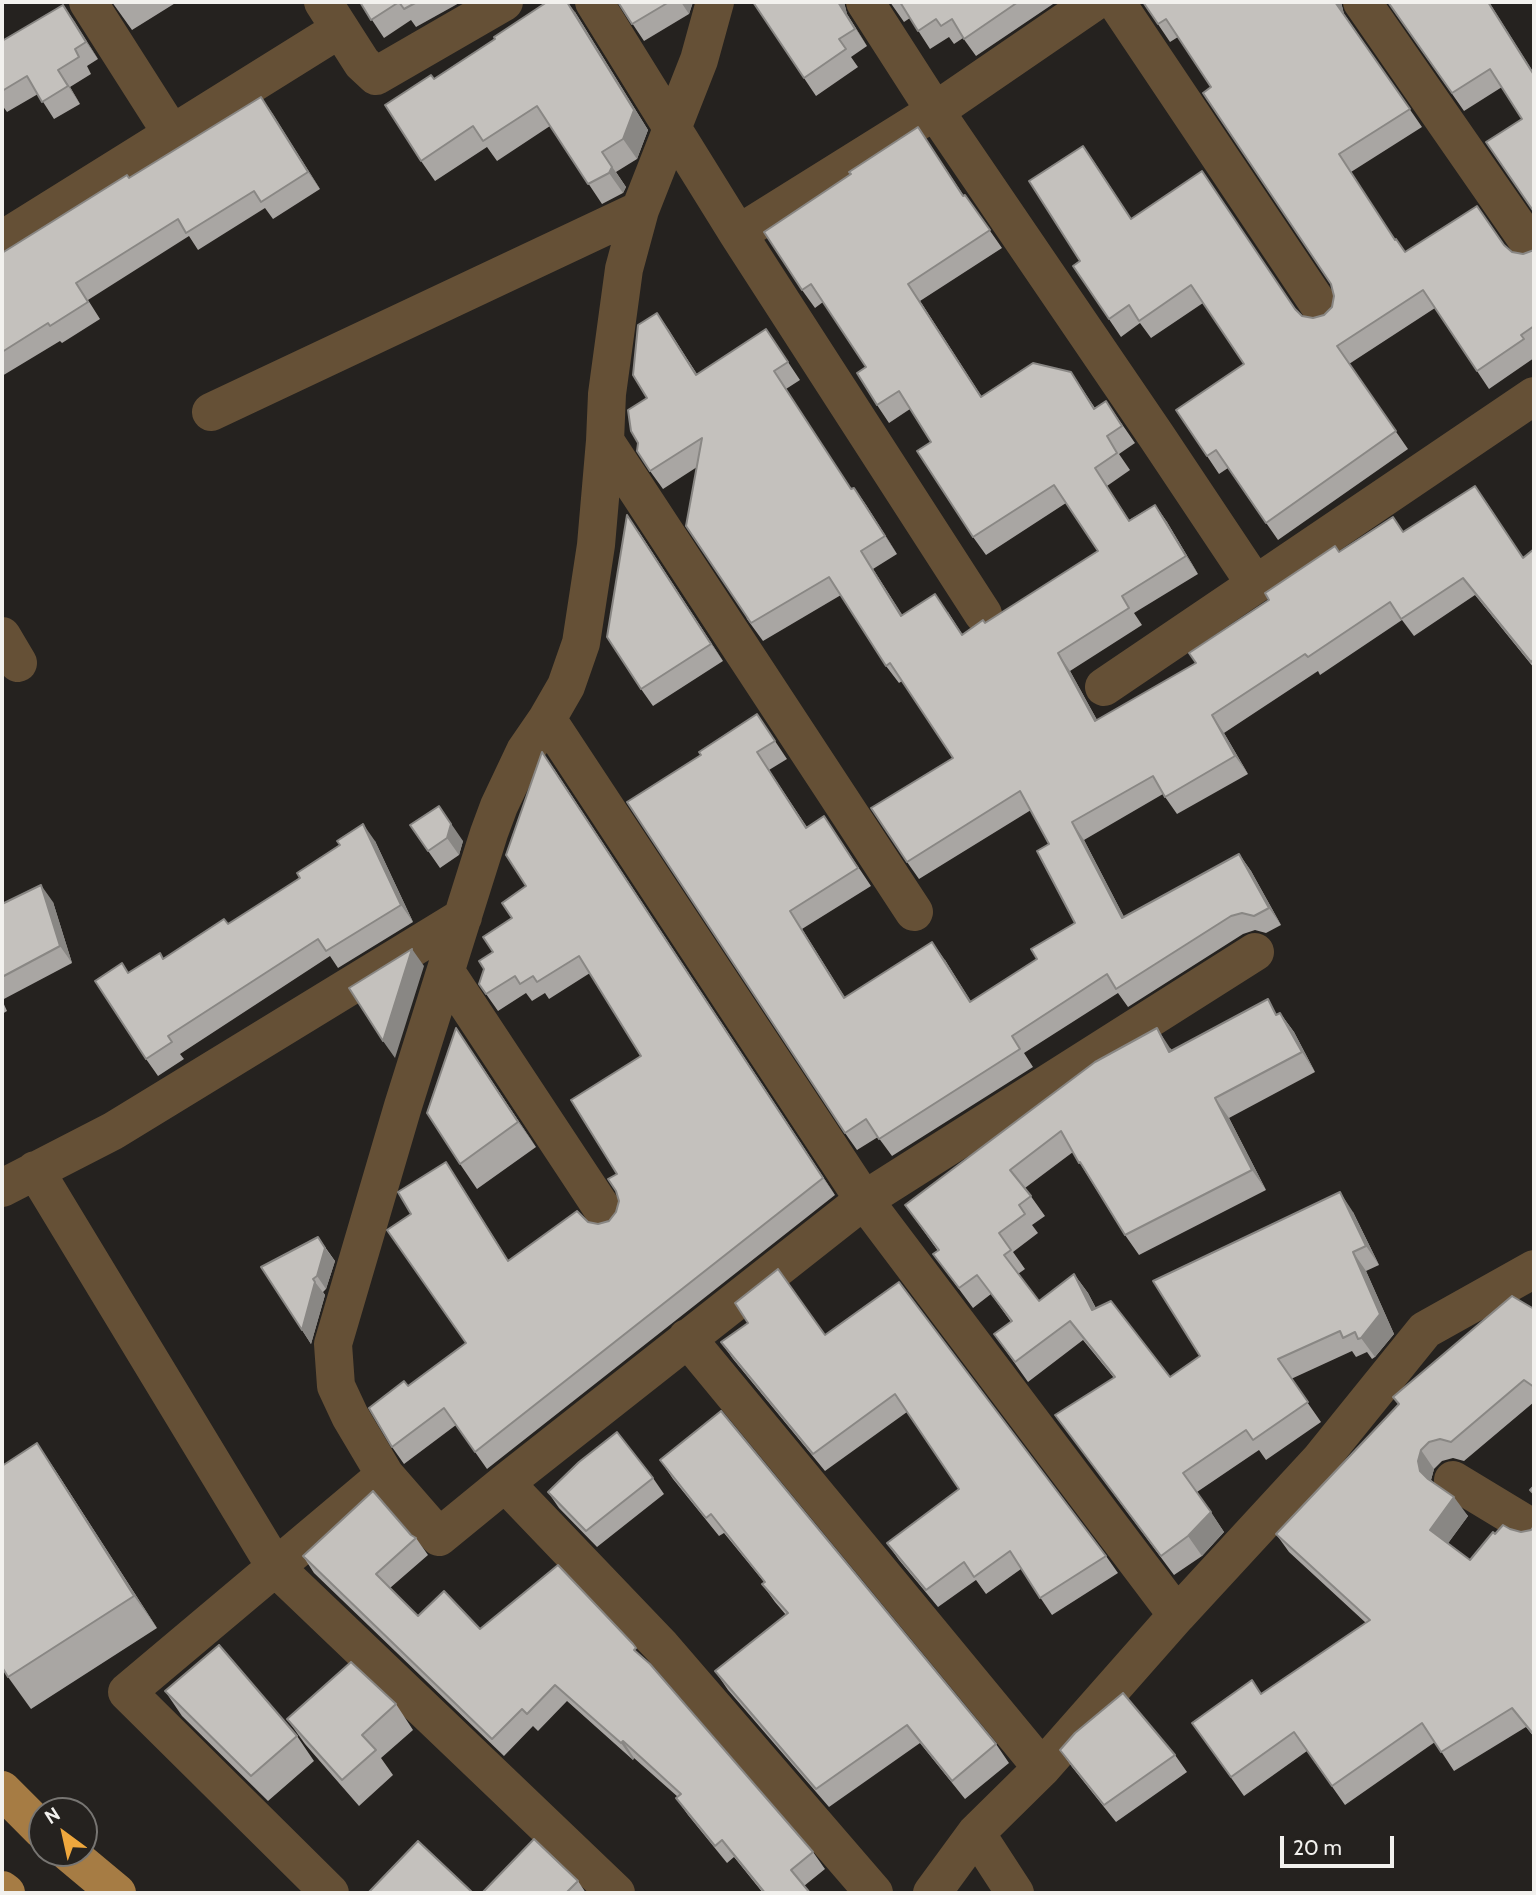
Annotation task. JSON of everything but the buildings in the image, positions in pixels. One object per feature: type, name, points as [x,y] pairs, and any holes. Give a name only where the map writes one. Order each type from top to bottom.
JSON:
[{"type":"main road","points":[[2,1790],[28,1816]]},
{"type":"main road","points":[[86,1867],[117,1893]]},
{"type":"main road","points":[[2,1890],[6,1893]]},
{"type":"street","points":[[88,2],[172,134]]},
{"type":"street","points":[[3,237],[172,134],[332,15],[362,62],[376,76],[504,2]]},
{"type":"street","points":[[594,2],[737,234],[983,614]]},
{"type":"street","points":[[715,2],[699,60],[640,210],[624,269],[607,394],[606,441],[596,545],[581,643],[566,686],[525,751],[499,806],[403,1106],[333,1344],[336,1386],[350,1416],[385,1475],[439,1537],[863,1200],[1255,951]]},
{"type":"street","points":[[865,2],[935,111],[1255,584]]},
{"type":"street","points":[[737,234],[935,111],[1094,2]]},
{"type":"street","points":[[1116,2],[1325,314]]},
{"type":"street","points":[[1362,2],[1534,250]]},
{"type":"street","points":[[211,412],[640,210]]},
{"type":"street","points":[[1104,687],[1534,396]]},
{"type":"street","points":[[606,441],[914,912]]},
{"type":"street","points":[[547,719],[863,1200],[1177,1615]]},
{"type":"street","points":[[2,1188],[113,1131],[463,917]]},
{"type":"street","points":[[446,972],[609,1219]]},
{"type":"street","points":[[35,1170],[276,1568],[616,1893]]},
{"type":"street","points":[[932,1893],[976,1833],[1042,1768],[1177,1615],[1320,1460],[1425,1330],[1534,1269]]},
{"type":"street","points":[[687,1338],[1042,1768]]},
{"type":"street","points":[[330,1893],[127,1692],[385,1475]]},
{"type":"street","points":[[1453,1480],[1534,1529]]},
{"type":"street","points":[[505,1483],[661,1646],[874,1893]]},
{"type":"street","points":[[976,1833],[1015,1893]]}]
